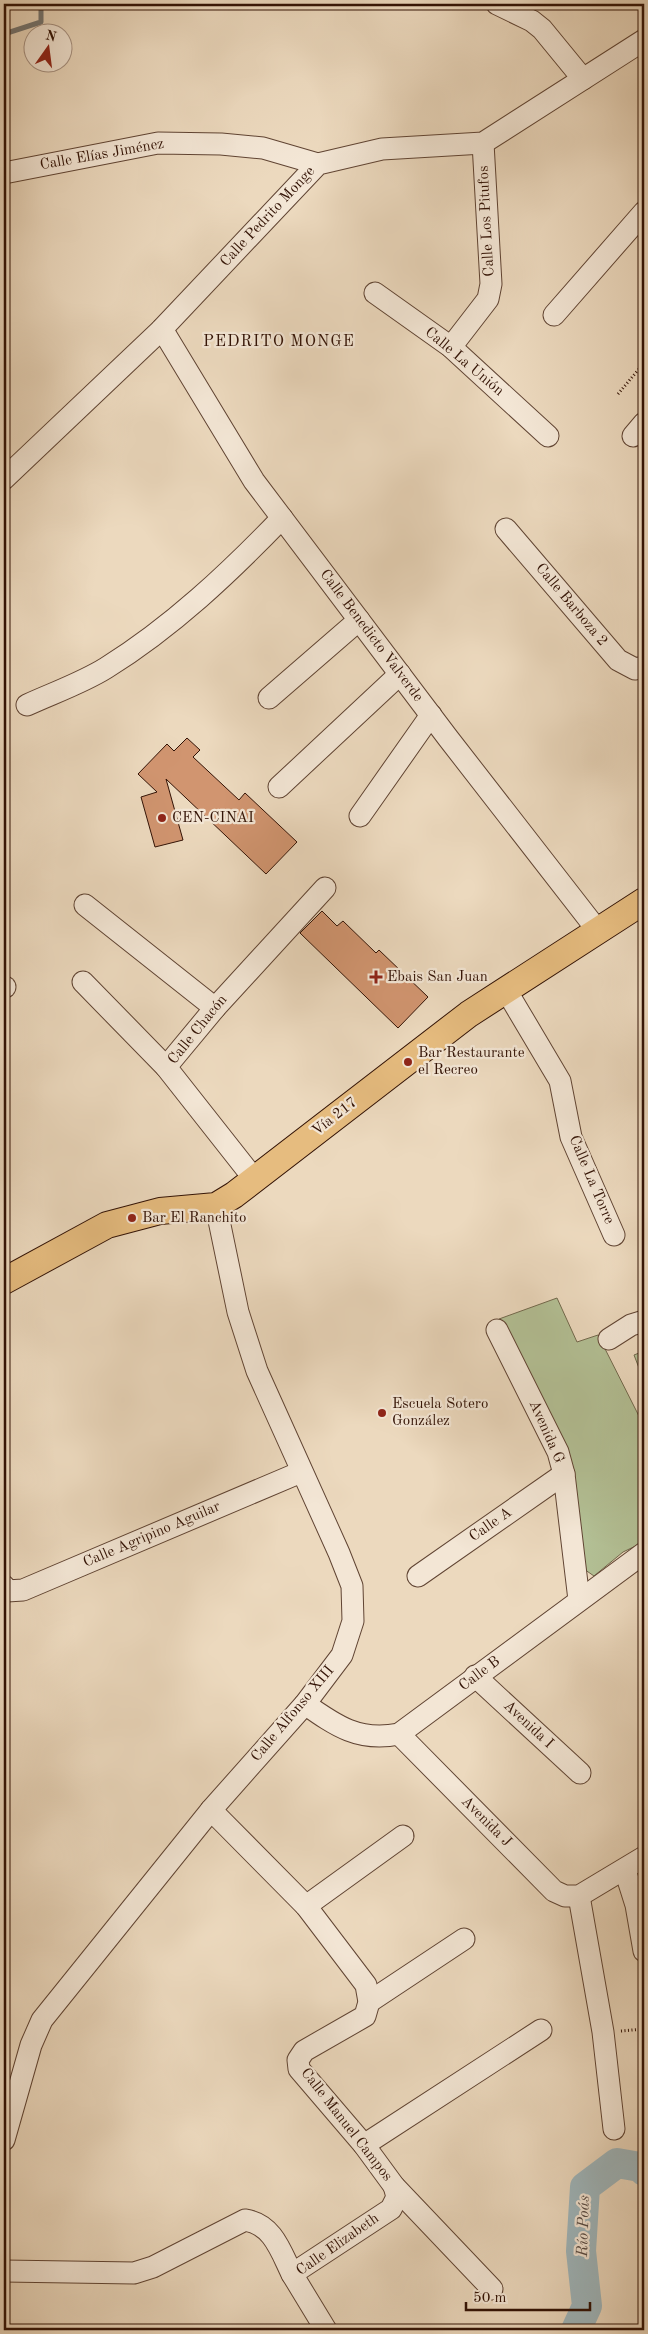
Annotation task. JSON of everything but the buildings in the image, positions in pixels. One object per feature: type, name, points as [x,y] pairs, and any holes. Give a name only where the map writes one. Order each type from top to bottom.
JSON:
[{"type":"main road","name":"Vía 217","points":[[4,1281],[107,1225],[160,1211],[216,1206],[234,1196],[469,1014],[644,901]]},
{"type":"street","points":[[497,4],[532,21],[542,29],[583,79]]},
{"type":"street","name":"Calle Pedrito Monge","points":[[4,479],[162,329],[318,164],[382,149],[483,143],[644,40]]},
{"type":"street","name":"Calle Elías Jiménez","points":[[4,173],[158,143],[221,144],[263,148],[318,164]]},
{"type":"street","name":"Calle Los Pitufos","points":[[450,347],[488,299],[491,284],[483,143]]},
{"type":"street","points":[[554,315],[644,212]]},
{"type":"street","name":"Calle La Unión","points":[[375,293],[450,347],[548,436]]},
{"type":"street","name":"Calle Benedicto Valverde","points":[[162,329],[254,481],[598,931]]},
{"type":"street","points":[[27,704],[106,668],[159,630],[235,567],[282,518]]},
{"type":"street","name":"Calle Barboza 2","points":[[506,529],[618,660],[635,669],[644,667]]},
{"type":"street","points":[[269,698],[359,620]]},
{"type":"street","points":[[279,787],[400,674]]},
{"type":"street","points":[[360,816],[431,715]]},
{"type":"street","name":"Calle Chacón","points":[[254,1180],[166,1067],[215,1008],[325,888]]},
{"type":"street","points":[[85,905],[215,1008]]},
{"type":"street","points":[[83,982],[166,1067]]},
{"type":"street","name":"Calle La Torre","points":[[506,990],[560,1081],[571,1137],[614,1236]]},
{"type":"street","name":"Calle Alfonso XIII","points":[[4,2140],[31,2044],[42,2020],[210,1810],[305,1704],[342,1655],[353,1621],[352,1586],[340,1553],[257,1371],[238,1312],[216,1206]]},
{"type":"street","points":[[610,1339],[631,1325],[644,1320]]},
{"type":"street","name":"Avenida G","points":[[497,1330],[558,1452],[564,1474],[579,1600]]},
{"type":"street","name":"Calle Agripino Aguilar","points":[[4,1586],[7,1590],[23,1590],[302,1472]]},
{"type":"street","name":"Calle A","points":[[418,1576],[564,1474]]},
{"type":"street","name":"Calle B","points":[[399,1734],[644,1553]]},
{"type":"street","name":"Avenida I","points":[[475,1676],[580,1773]]},
{"type":"street","points":[[305,1704],[335,1726],[353,1733],[384,1737],[399,1734]]},
{"type":"street","name":"Avenida J","points":[[399,1734],[554,1891],[565,1896],[579,1896]]},
{"type":"street","points":[[210,1810],[306,1906],[366,1985],[369,2002],[464,1938]]},
{"type":"street","points":[[306,1906],[403,1836]]},
{"type":"street","points":[[614,2128],[603,2032],[579,1896],[644,1857]]},
{"type":"street","points":[[625,1870],[636,1905],[644,1952]]},
{"type":"street","name":"Calle Manuel Campos","points":[[369,2002],[365,2016],[304,2051],[298,2060],[299,2069],[364,2145],[394,2186],[492,2289]]},
{"type":"street","points":[[364,2145],[541,2030]]},
{"type":"street","name":"Calle Elizabeth","points":[[326,2330],[292,2274],[391,2208],[397,2197],[394,2186]]},
{"type":"street","points":[[4,2271],[134,2274],[153,2267],[245,2220],[254,2221],[268,2230],[292,2274]]},
{"type":"path","points":[[618,394],[644,363]]},
{"type":"path","points":[[603,2032],[644,2029]]},
{"type":"green space","points":[[557,1298],[577,1342],[598,1335],[644,1426],[644,1542],[623,1552],[594,1576],[581,1567],[555,1433],[499,1319]]},
{"type":"green space","points":[[644,1351],[644,1381],[634,1355]]},
{"type":"waterway","points":[[4,34],[41,22],[41,4]]},
{"type":"waterway","name":"Río Poás","points":[[576,2330],[587,2306],[581,2251],[585,2187],[617,2163],[640,2167],[644,2171]]},
{"type":"place","name":"CEN-CINAI","points":[[162,818]]},
{"type":"place","name":"Ebais San Juan","points":[[376,977]]},
{"type":"place","name":"Bar Restaurante el Recreo","points":[[408,1062]]},
{"type":"place","name":"Bar El Ranchito","points":[[132,1218]]},
{"type":"place","name":"Escuela Sotero González","points":[[382,1413]]},
{"type":"district","name":"PEDRITO MONGE","points":[[279,342]]}]
